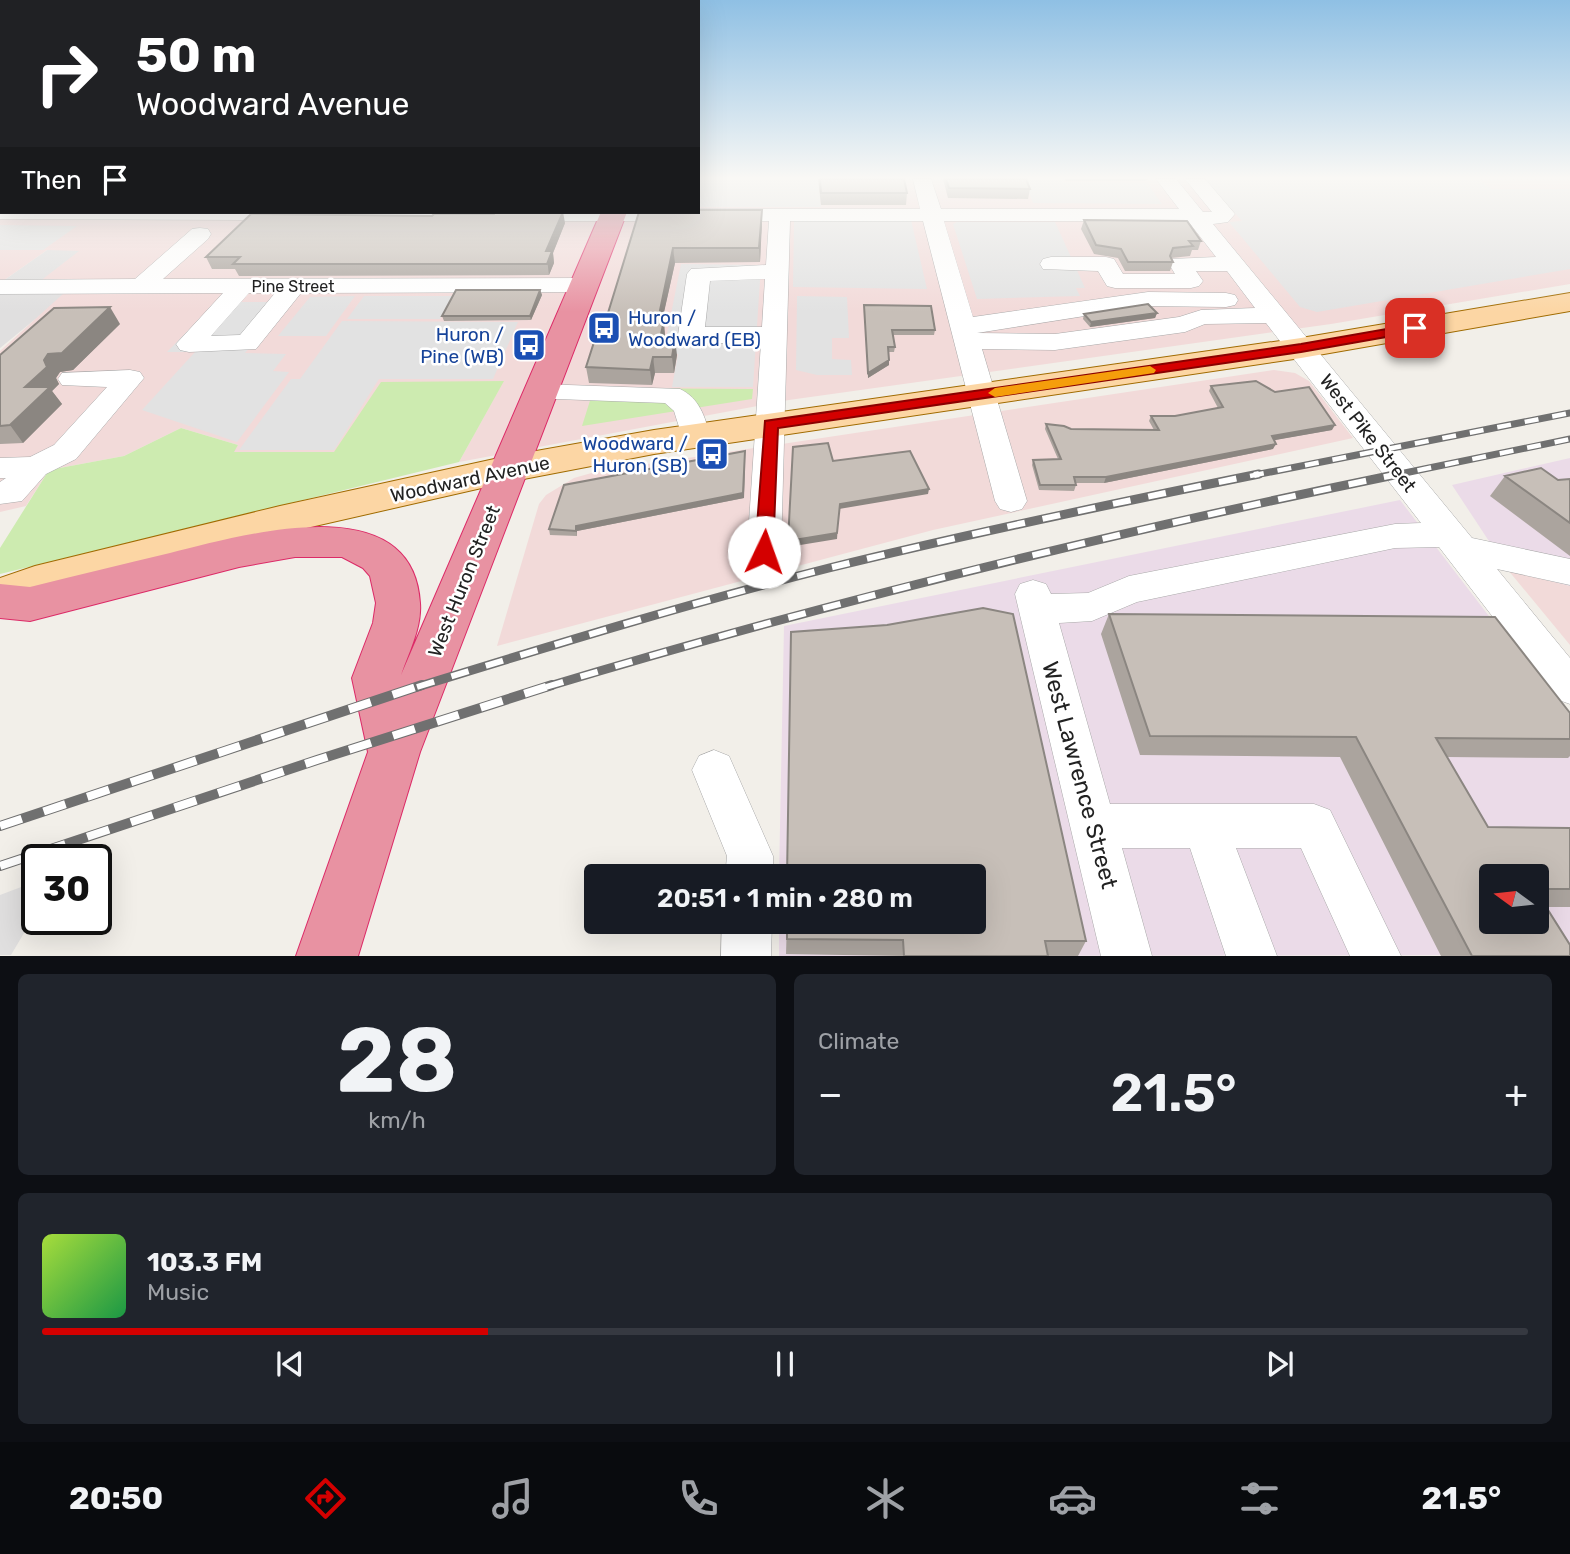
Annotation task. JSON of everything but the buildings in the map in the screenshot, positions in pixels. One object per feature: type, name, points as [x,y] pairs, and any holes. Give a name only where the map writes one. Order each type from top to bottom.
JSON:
[{"type":"highway","name":"West Huron Street","points":[[327,956],[394,752],[609,224]]},
{"type":"highway","points":[[0,598],[30,604],[239,552],[295,542],[342,542],[363,548],[378,557],[389,569],[398,603],[396,623],[376,678],[394,752]]},
{"type":"main road","name":"Woodward Avenue","points":[[0,598],[35,583],[280,520],[508,470],[770,424],[1301,348],[1570,302]]},
{"type":"street","points":[[764,552],[780,224]]},
{"type":"street","points":[[934,224],[1011,501]]},
{"type":"street","name":"West Pike Street","points":[[1201,224],[1570,688]]},
{"type":"street","points":[[142,286],[200,234]]},
{"type":"street","points":[[1051,264],[1105,264],[1115,281],[1191,281],[1180,264],[1234,264]]},
{"type":"street","points":[[775,335],[691,335],[699,274],[777,272]]},
{"type":"street","name":"Pine Street","points":[[0,287],[585,285]]},
{"type":"street","points":[[243,286],[189,344],[247,343],[294,286]]},
{"type":"street","points":[[58,310],[86,287]]},
{"type":"street","points":[[964,334],[1015,318],[1148,299],[1181,299],[1268,307]]},
{"type":"street","points":[[1181,299],[1201,317]]},
{"type":"street","points":[[964,334],[1032,342],[1066,341],[1185,324],[1201,317],[1268,307]]},
{"type":"street","points":[[1015,318],[1032,342]]},
{"type":"street","points":[[0,493],[11,493],[35,467],[65,452],[130,378],[72,379]]},
{"type":"street","points":[[540,392],[670,395],[682,401],[689,411],[695,436]]},
{"type":"street","points":[[0,468],[35,467]]},
{"type":"street","name":"West Lawrence Street","points":[[1127,956],[1035,602],[1092,607],[1129,590],[1395,536],[1454,542]]},
{"type":"street","points":[[1454,542],[1570,572]]},
{"type":"street","points":[[714,770],[750,856],[750,864]]},
{"type":"street","points":[[1093,826],[1314,826],[1376,956]]},
{"type":"street","points":[[1205,826],[1252,956]]},
{"type":"street","points":[[746,956],[747,934]]},
{"type":"shaded area","points":[[0,224],[1570,224],[1570,284],[1331,324],[789,400],[459,462],[503,382],[335,452],[233,452],[238,445],[181,428],[124,456],[49,470],[26,506],[0,512],[0,351],[64,293],[26,292],[79,251],[47,250],[0,283]]},
{"type":"shaded area","points":[[794,224],[912,224],[927,289],[793,287]]},
{"type":"shaded area","points":[[953,224],[1056,224],[1085,288],[1076,288],[1080,296],[977,299]]},
{"type":"shaded area","points":[[1230,224],[1570,224],[1570,269],[1317,312],[1300,307]]},
{"type":"shaded area","points":[[0,225],[77,226],[43,250],[0,250]]},
{"type":"shaded area","points":[[47,250],[80,250],[62,292],[66,294],[0,348],[0,283]]},
{"type":"shaded area","points":[[681,264],[761,265],[753,387],[672,387],[678,354],[663,354]]},
{"type":"shaded area","points":[[355,296],[326,336],[278,336],[310,297]]},
{"type":"shaded area","points":[[364,296],[454,296],[440,319],[347,319]]},
{"type":"shaded area","points":[[797,296],[847,297],[849,338],[832,338],[832,359],[851,360],[852,375],[817,375],[796,370]]},
{"type":"shaded area","points":[[216,302],[289,302],[245,353],[286,354],[273,371],[289,372],[237,442],[142,410],[195,352],[167,352]]},
{"type":"shaded area","points":[[342,321],[518,322],[493,379],[379,379],[334,450],[239,450],[291,379],[300,379]]},
{"type":"shaded area","points":[[1274,370],[1295,373],[1309,381],[1353,438],[933,530],[497,646],[539,504],[546,495],[574,478],[595,472]]},
{"type":"shaded area","points":[[1570,458],[1570,586],[1508,570],[1452,485]]},
{"type":"shaded area","points":[[1400,500],[1570,722],[1570,955],[779,956],[779,934],[986,934],[986,864],[779,864],[784,626]]},
{"type":"shaded area","points":[[1508,570],[1570,586],[1570,645]]},
{"type":"shaded area","points":[[21,887],[23,935],[11,955],[0,955],[0,895]]},
{"type":"green space","points":[[504,381],[459,462],[0,574],[0,548],[49,470],[124,456],[181,428],[238,445],[234,452],[334,452],[381,382]]},
{"type":"green space","points":[[594,388],[753,389],[752,399],[582,426]]},
{"type":"railway","points":[[1250,476],[1570,413]]},
{"type":"railway","points":[[1390,476],[1570,439]]},
{"type":"railway","points":[[417,687],[777,581],[1043,519],[1259,474]]},
{"type":"railway","points":[[546,687],[757,626],[970,571],[1184,520],[1399,474]]},
{"type":"railway","points":[[0,826],[422,685]]},
{"type":"railway","points":[[0,866],[552,685]]},
{"type":"slow traffic","points":[[995,393],[1150,370]]},
{"type":"place","name":"Huron / Woodward (EB)","points":[[604,328]]},
{"type":"place","name":"Huron / Pine (WB)","points":[[529,345]]},
{"type":"place","name":"Woodward / Huron (SB)","points":[[712,454]]},
{"type":"route","points":[[764,552],[770,424],[1301,348],[1415,328]]}]
